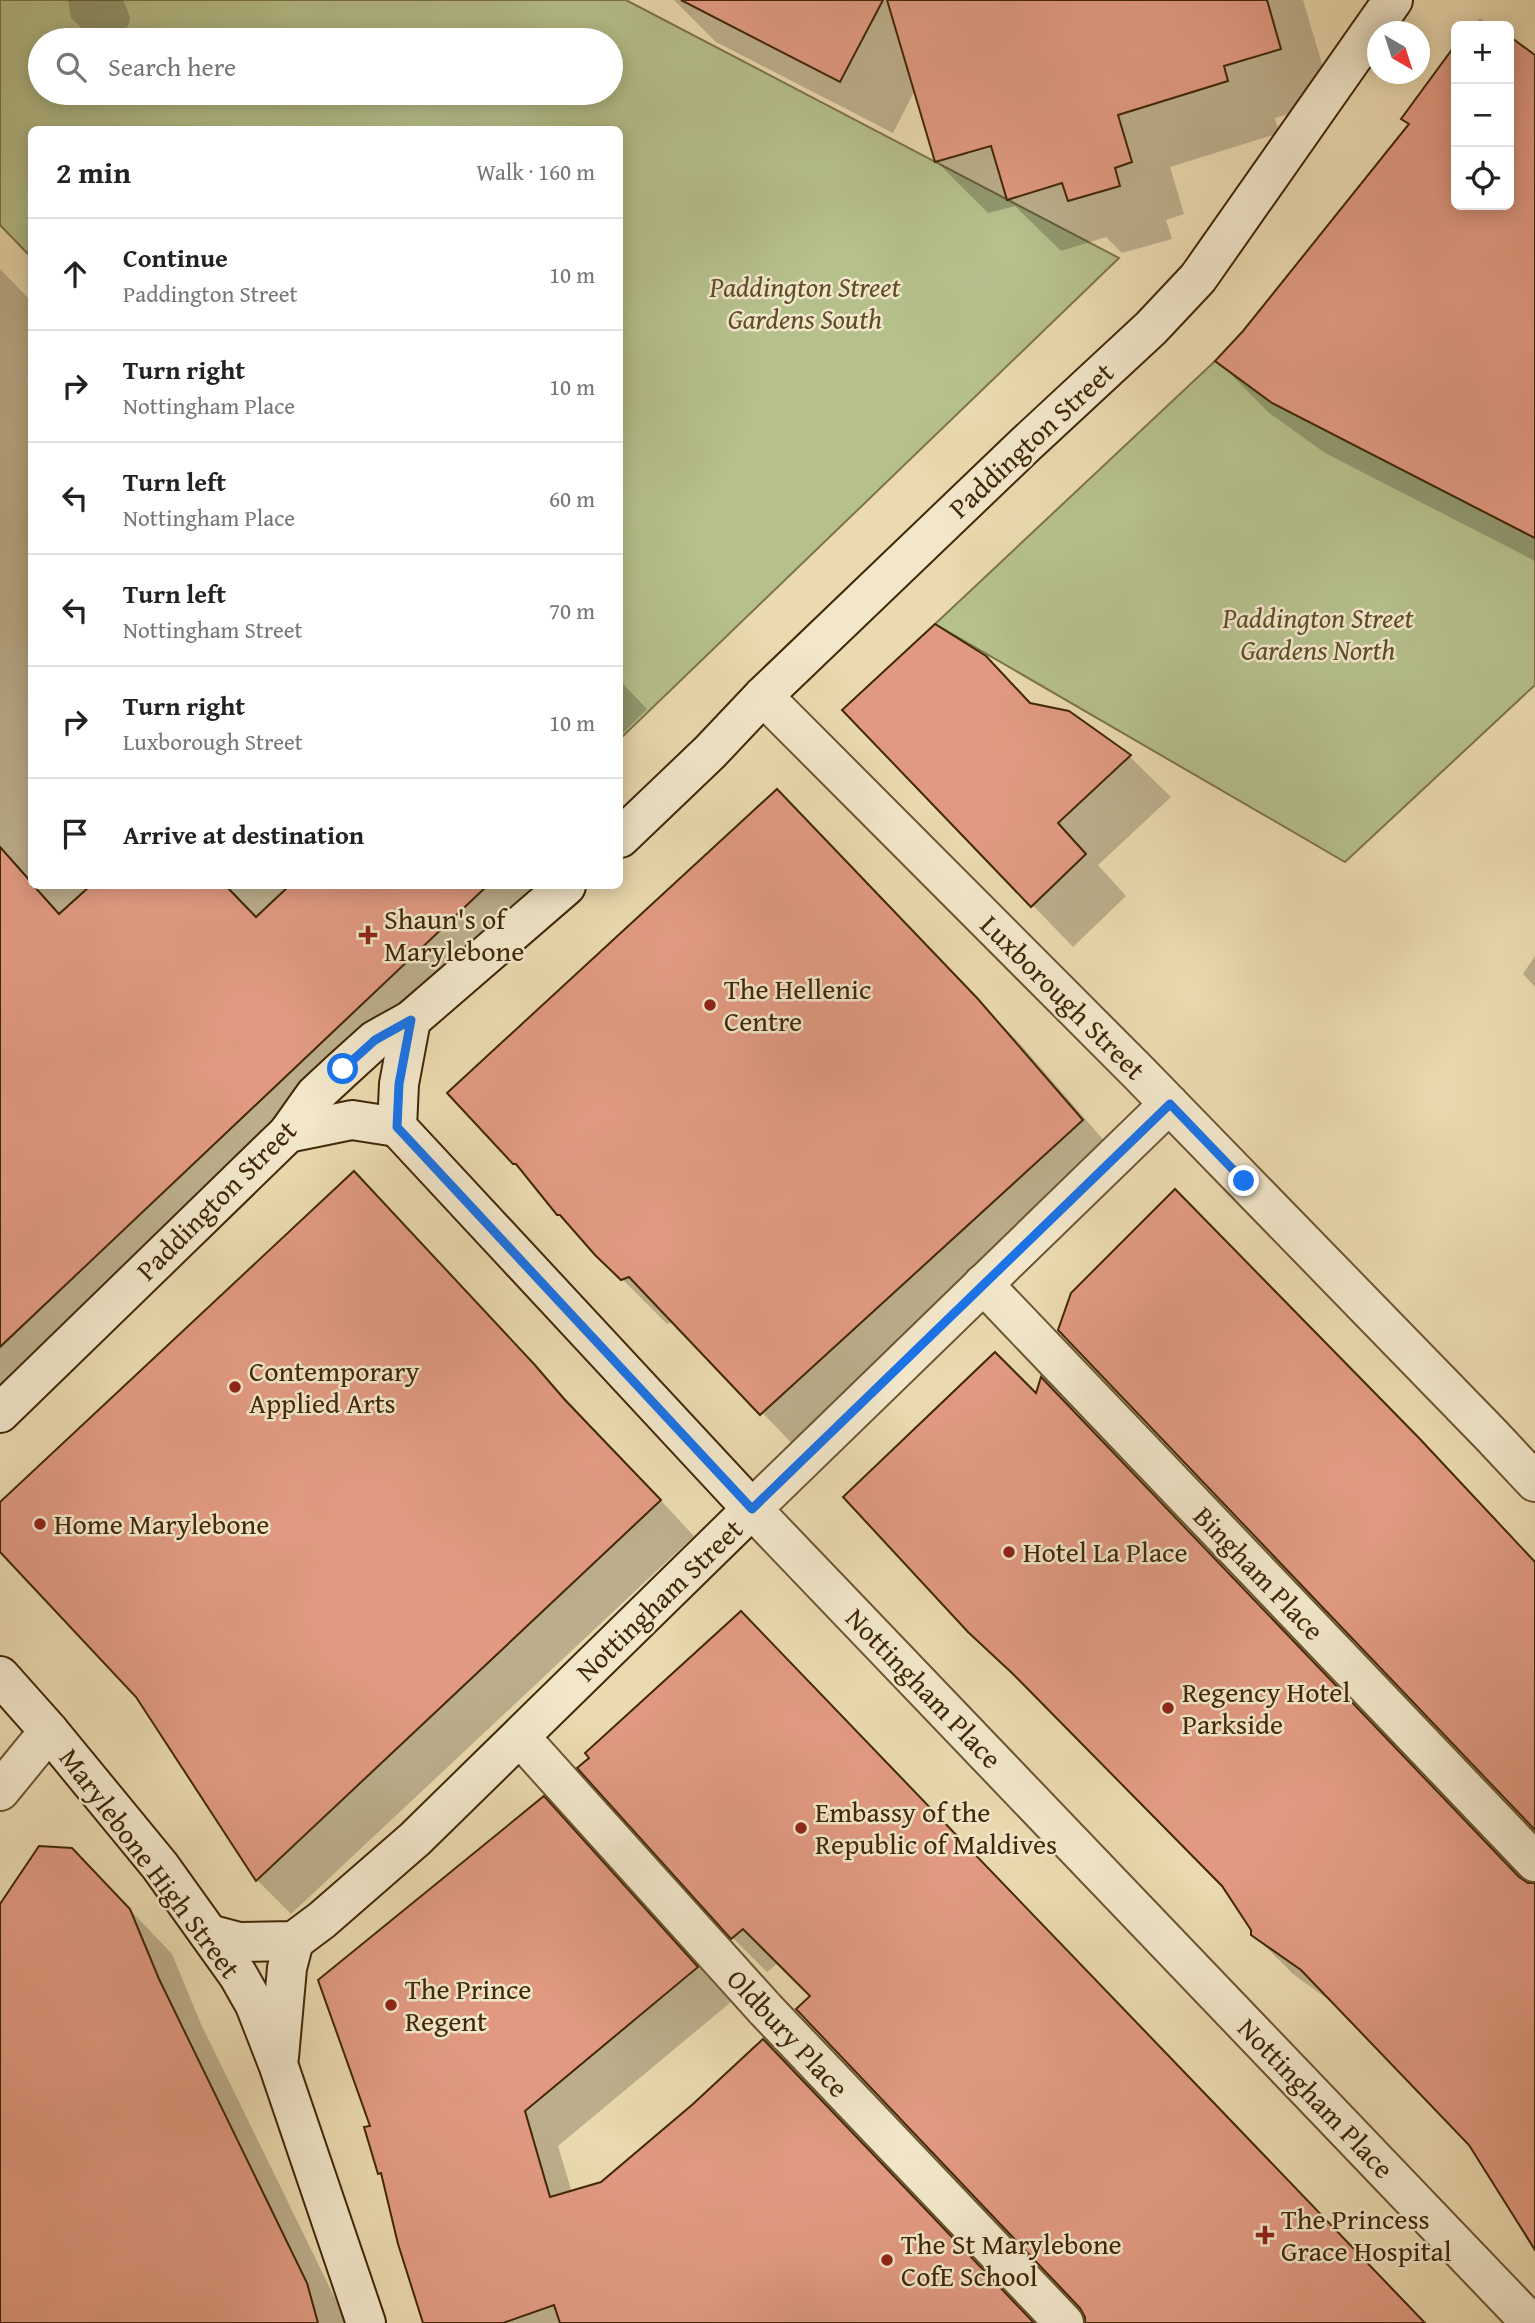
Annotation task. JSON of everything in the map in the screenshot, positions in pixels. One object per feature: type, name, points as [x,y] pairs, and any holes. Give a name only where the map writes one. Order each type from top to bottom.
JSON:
[{"type":"street","name":"Paddington Street","points":[[623,835],[710,752],[763,696],[1151,328],[1198,278],[1393,0]]},
{"type":"street","name":"Luxborough Street","points":[[763,696],[1170,1104],[1535,1482]]},
{"type":"street","name":"Paddington Street","points":[[0,1413],[288,1133],[315,1095],[375,1040],[411,1020],[563,889]]},
{"type":"street","points":[[288,1133],[352,1120],[397,1127],[399,1084],[411,1020]]},
{"type":"street","name":"Nottingham Street","points":[[294,1941],[415,1839],[983,1283],[1170,1104]]},
{"type":"street","name":"Nottingham Place","points":[[397,1127],[752,1509],[1531,2323]]},
{"type":"street","name":"Bingham Place","points":[[983,1283],[1535,1862]]},
{"type":"street","name":"Marylebone High Street","points":[[0,1676],[50,1731],[160,1866],[239,1975],[255,2005],[278,2064],[366,2323]]},
{"type":"street","points":[[0,1791],[50,1731]]},
{"type":"street","name":"Oldbury Place","points":[[520,1737],[766,2010],[1064,2323]]},
{"type":"street","points":[[209,1934],[239,1942],[294,1941]]},
{"type":"street","name":"Marylebone High Street","points":[[278,2064],[287,1968],[294,1941]]},
{"type":"green space","name":"Paddington Street Gardens South","points":[[0,0],[626,0],[1119,258],[623,736],[623,126],[28,126],[28,254],[0,225]]},
{"type":"green space","name":"Paddington Street Gardens North","points":[[1215,361],[1272,403],[1535,538],[1535,685],[1345,862],[935,624]]},
{"type":"building","points":[[681,0],[883,0],[840,82]]},
{"type":"building","points":[[887,0],[1267,0],[1281,49],[1224,66],[1228,81],[1118,115],[1132,162],[1115,168],[1120,186],[1068,201],[1062,183],[1007,200],[991,146],[935,162]]},
{"type":"building","points":[[1514,40],[1535,55],[1535,538],[1272,403],[1215,361],[1243,331],[1409,124],[1401,119],[1427,84],[1430,84],[1430,79],[1451,51],[1451,210],[1514,210]]},
{"type":"building","points":[[935,624],[986,656],[1030,703],[1069,711],[1131,755],[1058,823],[1086,854],[1031,907],[842,710]]},
{"type":"building","points":[[777,789],[978,999],[1083,1120],[760,1415],[629,1277],[621,1280],[595,1255],[560,1215],[557,1215],[516,1164],[513,1164],[447,1093]]},
{"type":"building","points":[[0,847],[28,878],[28,889],[37,889],[59,914],[87,889],[229,889],[256,917],[286,889],[484,889],[0,1347]]},
{"type":"building","points":[[354,1171],[661,1500],[256,1881],[136,1697],[0,1552],[0,1502]]},
{"type":"building","points":[[1175,1189],[1419,1438],[1535,1562],[1535,1830],[1058,1330],[1071,1293]]},
{"type":"building","points":[[995,1352],[1036,1393],[1041,1377],[1519,1877],[1528,1883],[1535,1883],[1535,2250],[1469,2145],[1301,1970],[1251,1935],[1251,1930],[1222,1886],[1013,1674],[968,1632],[843,1497]]},
{"type":"building","points":[[741,1611],[1425,2323],[1085,2323],[1080,2308],[796,2009],[810,1996],[743,1929],[731,1939],[577,1768],[589,1758],[585,1753]]},
{"type":"building","points":[[544,1796],[698,1967],[525,2111],[550,2197],[601,2182],[693,2104],[763,2039],[1034,2323],[560,2323],[554,2305],[503,2323],[423,2323],[398,2244],[381,2173],[378,2174],[364,2127],[370,2126],[318,1980]]},
{"type":"building","points":[[39,1846],[72,1848],[130,1909],[159,1979],[307,2283],[318,2323],[0,2323],[0,1904]]},
{"type":"place","name":"Shaun's of Marylebone","points":[[368,935]]},
{"type":"place","name":"The Hellenic Centre","points":[[710,1005]]},
{"type":"place","name":"Contemporary Applied Arts","points":[[235,1387]]},
{"type":"place","name":"Home Marylebone","points":[[40,1524]]},
{"type":"place","name":"Hotel La Place","points":[[1009,1552]]},
{"type":"place","name":"Regency Hotel Parkside","points":[[1168,1708]]},
{"type":"place","name":"Embassy of the Republic of Maldives","points":[[801,1828]]},
{"type":"place","name":"The Prince Regent","points":[[391,2005]]},
{"type":"place","name":"The Princess Grace Hospital","points":[[1265,2235]]},
{"type":"place","name":"The St Marylebone CofE School","points":[[887,2260]]},
{"type":"route","points":[[343,1069],[375,1040],[411,1020],[399,1084],[397,1127],[752,1509],[1170,1104],[1244,1181]]}]
